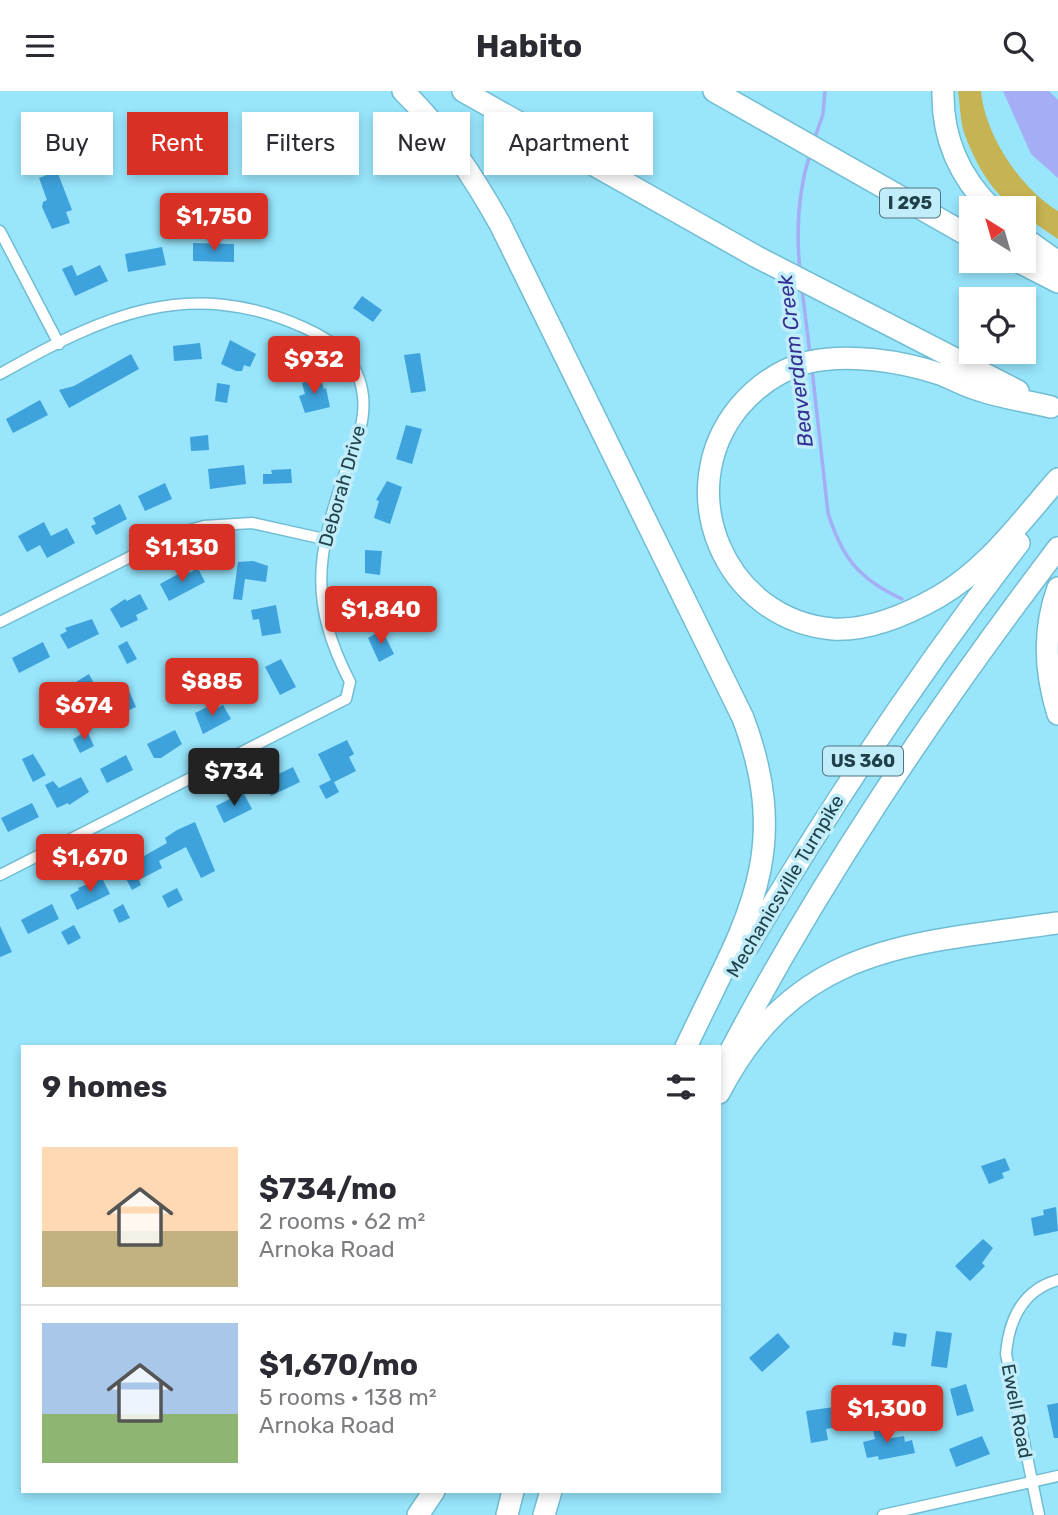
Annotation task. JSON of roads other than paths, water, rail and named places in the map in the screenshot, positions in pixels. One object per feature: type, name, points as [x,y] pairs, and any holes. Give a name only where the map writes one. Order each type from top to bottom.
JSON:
[{"type":"highway","points":[[403,91],[457,153],[500,225],[722,674],[754,748],[765,803],[764,852],[758,888],[743,930],[690,1045]]},
{"type":"highway","points":[[463,91],[841,302],[1055,408]]},
{"type":"highway","name":"I 295","points":[[714,91],[959,230]]},
{"type":"highway","points":[[943,91],[943,109],[950,144],[966,176],[982,196]]},
{"type":"highway","points":[[1036,247],[1058,263]]},
{"type":"highway","points":[[1036,271],[1058,282]]},
{"type":"highway","points":[[1055,408],[978,390],[914,367],[846,359],[795,367],[761,386],[731,417],[715,448],[710,467],[708,507],[718,547],[738,579],[763,603],[800,622],[848,628],[893,618],[939,596],[999,548],[1058,479]]},
{"type":"highway","name":"Mechanicsville Turnpike","points":[[690,1045],[779,893],[845,788],[961,619],[1058,492]]},
{"type":"highway","name":"Mechanicsville Turnpike","points":[[721,1069],[814,902],[887,786],[966,671],[1058,548]]},
{"type":"highway","points":[[1058,588],[1047,648],[1050,683],[1058,714]]},
{"type":"highway","points":[[721,1090],[741,1055],[764,1025],[796,995],[842,967],[875,953],[907,945],[1058,923]]},
{"type":"highway","points":[[418,1515],[433,1493]]},
{"type":"highway","points":[[507,1515],[512,1493]]},
{"type":"highway","points":[[544,1515],[551,1493]]},
{"type":"highway","points":[[550,1515],[552,1493]]},
{"type":"street","points":[[0,231],[59,344]]},
{"type":"street","name":"Deborah Drive","points":[[0,374],[59,344],[150,306],[196,302],[242,307],[270,314],[333,343],[355,366],[363,398],[363,415],[324,538],[321,582],[324,618],[336,655],[350,682],[349,694],[325,712],[0,875]]},
{"type":"street","points":[[0,622],[140,552],[183,532],[204,526],[252,523],[324,538]]},
{"type":"street","name":"Ewell Road","points":[[1039,1515],[1007,1373],[1007,1336],[1012,1319],[1026,1298],[1058,1280]]},
{"type":"street","points":[[883,1515],[1058,1476]]},
{"type":"water","points":[[1003,91],[1049,91],[1058,100],[1058,178],[1031,154]]},
{"type":"waterway","name":"Beaverdam Creek","points":[[814,140],[823,114],[825,91]]},
{"type":"waterway","name":"Beaverdam Creek","points":[[800,271],[799,211],[810,154]]},
{"type":"waterway","name":"Beaverdam Creek","points":[[802,289],[810,354]]},
{"type":"waterway","name":"Beaverdam Creek","points":[[812,369],[828,513],[833,529],[846,555],[863,575],[902,599]]}]
